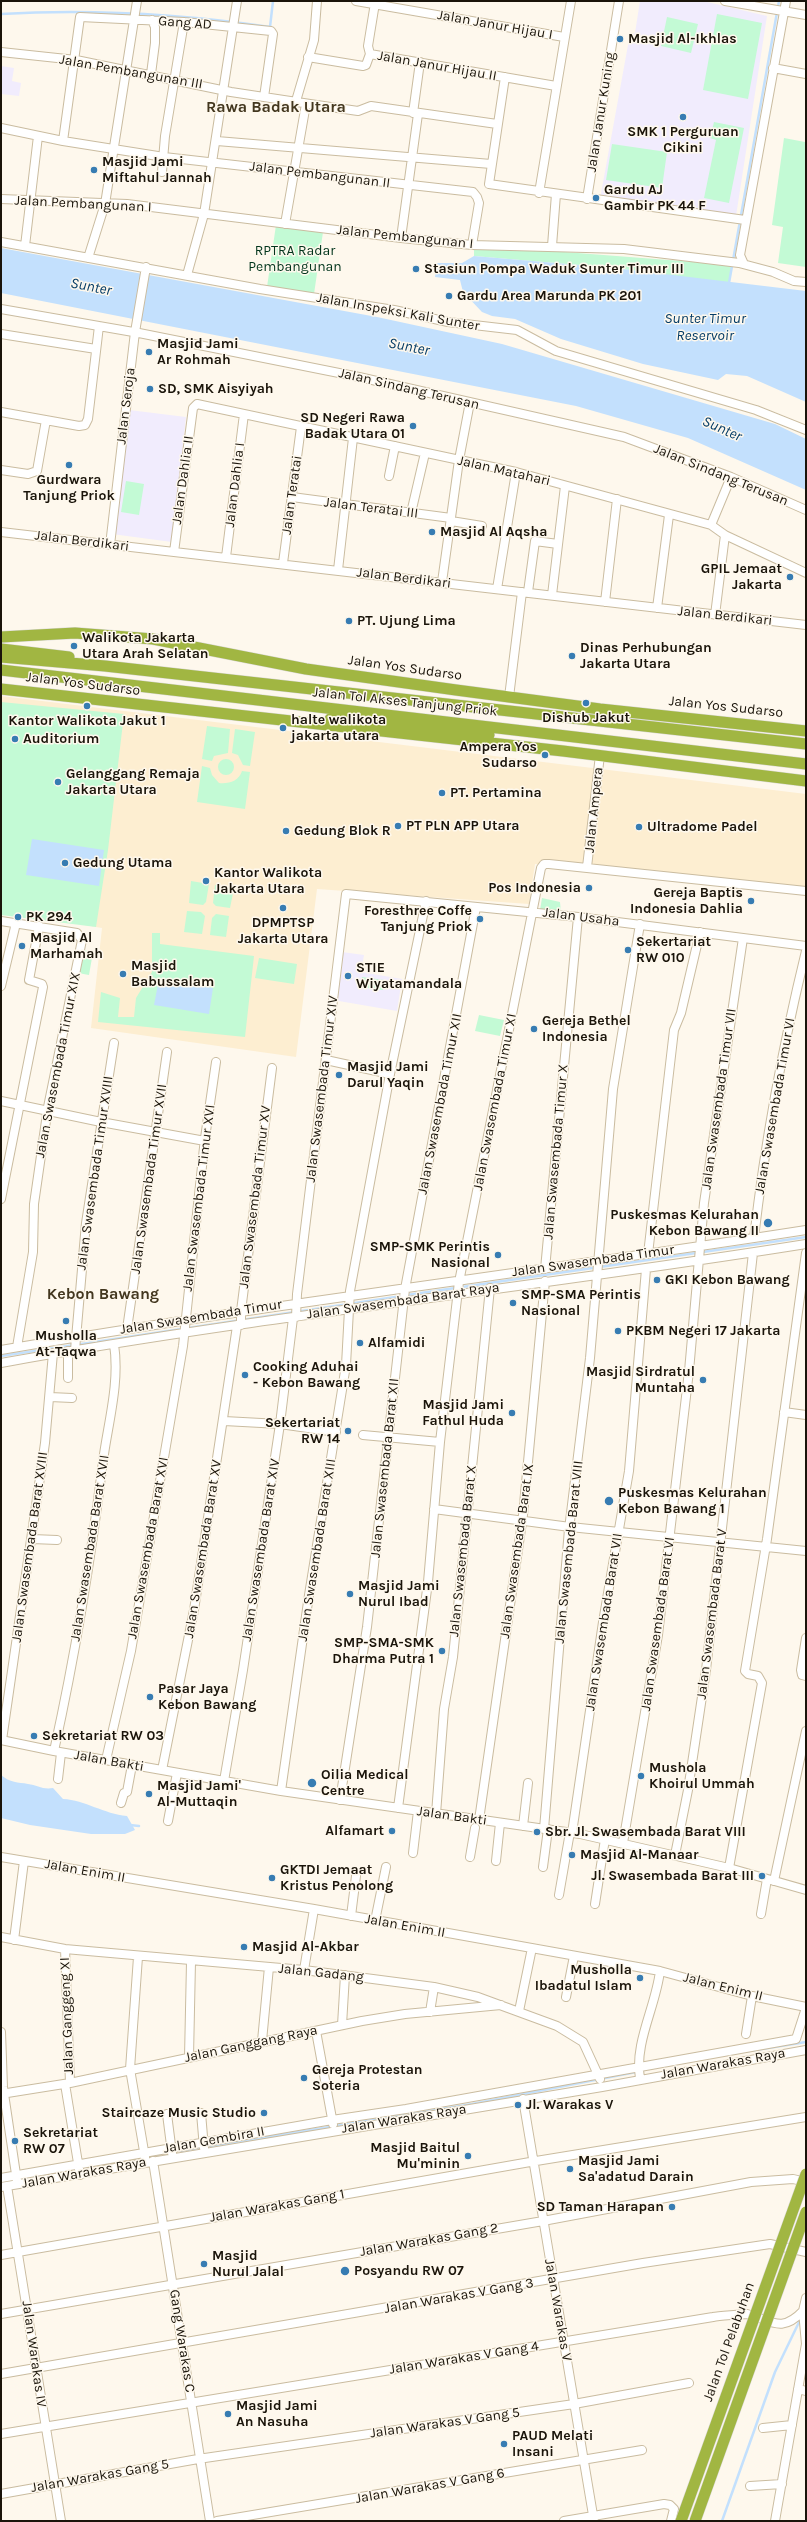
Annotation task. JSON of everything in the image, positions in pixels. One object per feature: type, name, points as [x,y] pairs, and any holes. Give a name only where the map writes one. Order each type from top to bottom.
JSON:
[{"type":"highway","name":"Jalan Yos Sudarso","points":[[1,636],[75,633],[153,639],[306,669],[600,710],[806,731]]},
{"type":"highway","points":[[1,649],[53,659]]},
{"type":"highway","name":"Jalan Tol Akses Tanjung Priok","points":[[1,658],[53,659],[104,666],[806,744]]},
{"type":"highway","name":"Jalan Tol Akses Tanjung Priok","points":[[1,670],[806,764]]},
{"type":"highway","name":"Jalan Yos Sudarso","points":[[1,689],[600,755],[806,781]]},
{"type":"highway","points":[[307,723],[326,719],[351,720],[616,748],[624,742]]},
{"type":"highway","name":"Jalan Tol Pelabuhan","points":[[681,2521],[806,2174]]},
{"type":"highway","name":"Jalan Tol Pelabuhan","points":[[695,2521],[806,2212]]},
{"type":"street","points":[[88,258],[105,204],[136,16],[137,1]]},
{"type":"street","points":[[187,275],[204,214],[217,141],[237,1]]},
{"type":"street","points":[[296,101],[314,40],[317,1]]},
{"type":"street","name":"Jalan Janur Hijau I","points":[[356,1],[564,37]]},
{"type":"street","points":[[539,192],[571,1]]},
{"type":"street","name":"Jalan Janur Kuning","points":[[587,199],[619,1]]},
{"type":"street","points":[[725,1],[767,6],[806,15]]},
{"type":"street","points":[[742,263],[740,255],[743,220],[786,1]]},
{"type":"street","name":"Jalan Janur Hijau II","points":[[375,4],[368,46],[370,54],[556,86]]},
{"type":"street","name":"Gang AD","points":[[76,60],[80,17],[136,16],[152,20],[184,22],[235,22],[268,30],[273,34],[264,97]]},
{"type":"street","points":[[151,74],[155,43],[155,27],[152,20]]},
{"type":"street","points":[[162,172],[165,136],[184,22]]},
{"type":"street","name":"Jalan Pembangunan III","points":[[1,52],[76,60],[127,69],[224,90],[296,101],[306,104],[358,111],[372,106],[497,124]]},
{"type":"street","points":[[308,57],[363,66],[366,65],[370,54]]},
{"type":"street","points":[[63,141],[76,60]]},
{"type":"street","points":[[401,238],[412,159],[420,62]]},
{"type":"street","points":[[773,68],[806,74]]},
{"type":"street","points":[[505,77],[489,184],[743,220]]},
{"type":"street","points":[[285,224],[306,104]]},
{"type":"street","name":"Jalan Pembangunan II","points":[[1,128],[113,150],[476,194],[479,203],[472,244]]},
{"type":"street","points":[[25,246],[29,201],[38,136]]},
{"type":"street","name":"Jalan Pembangunan II","points":[[217,141],[299,147],[412,159],[491,164]]},
{"type":"street","points":[[552,246],[556,194]]},
{"type":"street","name":"Jalan Pembangunan I","points":[[1,199],[127,204],[401,238],[472,244],[624,249],[742,263],[794,281],[806,282]]},
{"type":"street","name":"Jalan Inspeksi Kali Sunter","points":[[1,242],[146,270],[187,275],[260,289],[394,310],[448,322],[517,330],[556,351],[756,410],[806,430]]},
{"type":"street","name":"Jalan Seroja","points":[[110,545],[136,324],[146,270]]},
{"type":"street","name":"Jalan Sindang Terusan","points":[[1,309],[135,332],[359,377],[624,437],[731,477],[806,510]]},
{"type":"street","points":[[1,412],[79,426],[87,423],[99,326]]},
{"type":"street","points":[[1,334],[96,349]]},
{"type":"street","points":[[442,582],[458,460],[470,402]]},
{"type":"street","name":"Jalan Matahari","points":[[192,408],[197,404],[395,446],[516,472],[617,499],[669,515],[711,525],[725,535],[806,573]]},
{"type":"street","name":"Jalan Dahlia II","points":[[174,552],[192,408]]},
{"type":"street","name":"Jalan Dahlia I","points":[[226,557],[244,414]]},
{"type":"street","points":[[1,470],[28,474],[37,471],[46,420]]},
{"type":"street","name":"Jalan Teratai","points":[[282,563],[301,427]]},
{"type":"street","points":[[338,570],[353,438]]},
{"type":"street","points":[[389,476],[395,446]]},
{"type":"street","points":[[411,513],[425,453]]},
{"type":"street","points":[[497,589],[516,472]]},
{"type":"street","points":[[711,525],[731,477]]},
{"type":"street","points":[[552,595],[565,486]]},
{"type":"street","name":"Jalan Teratai III","points":[[292,497],[411,513],[482,526]]},
{"type":"street","points":[[605,602],[617,499]]},
{"type":"street","points":[[656,608],[669,515]]},
{"type":"street","name":"Jalan Berdikari","points":[[1,532],[282,563],[806,625]]},
{"type":"street","points":[[715,615],[725,535]]},
{"type":"street","points":[[509,697],[525,592],[535,541],[558,544]]},
{"type":"street","name":"Jalan Ampera","points":[[533,912],[542,866],[549,864],[588,867],[600,755]]},
{"type":"street","points":[[588,867],[806,891]]},
{"type":"street","name":"Jalan Swasembada Timur XIV","points":[[295,1317],[346,894],[426,901]]},
{"type":"street","name":"Jalan Usaha","points":[[426,901],[640,924],[806,946]]},
{"type":"street","name":"Jalan Swasembada Barat XIII","points":[[281,1791],[309,1595],[346,1365],[349,1297],[390,1074],[426,901]]},
{"type":"street","name":"Jalan Swasembada Timur XII","points":[[404,1300],[476,907]]},
{"type":"street","name":"Jalan Swasembada Timur XI","points":[[398,1808],[428,1582],[440,1442],[459,1287],[533,912]]},
{"type":"street","name":"Jalan Swasembada Timur X","points":[[545,1269],[578,917]]},
{"type":"street","name":"Jalan Swasembada Timur XIX","points":[[1,921],[40,926],[76,933],[82,940],[47,1111],[34,1204],[33,1252],[17,1348]]},
{"type":"street","points":[[1,986],[16,923]]},
{"type":"street","name":"Jalan Swasembada Barat VIII","points":[[543,1867],[570,1527],[590,1358],[613,1089],[640,924]]},
{"type":"street","points":[[1,1199],[43,987],[42,984],[30,980],[40,926]]},
{"type":"street","points":[[648,1254],[674,1030],[681,1013],[700,932]]},
{"type":"street","name":"Jalan Swasembada Timur VII","points":[[699,1260],[704,1203],[743,938]]},
{"type":"street","name":"Jalan Swasembada Timur VI","points":[[754,1238],[760,1182],[791,1018],[806,951]]},
{"type":"street","name":"Jalan Swasembada Timur XVIII","points":[[68,1378],[73,1346],[86,1223],[114,1043]]},
{"type":"street","name":"Jalan Swasembada Timur XVII","points":[[127,1329],[167,1052]]},
{"type":"street","points":[[326,1060],[390,1074]]},
{"type":"street","name":"Jalan Swasembada Timur XVI","points":[[184,1328],[205,1141],[216,1062]]},
{"type":"street","name":"Jalan Swasembada Timur XV","points":[[240,1325],[272,1068]]},
{"type":"street","points":[[1,1101],[101,1122],[205,1141]]},
{"type":"street","name":"Jalan Swasembada Timur","points":[[1,1350],[73,1346],[127,1329],[184,1328],[241,1312],[405,1290],[459,1287],[545,1269],[806,1230]]},
{"type":"street","name":"Jalan Swasembada Barat Raya","points":[[1,1363],[53,1354],[73,1346],[114,1344],[184,1328],[240,1325],[295,1317],[404,1300],[459,1287],[490,1288],[597,1273],[646,1269],[806,1244]]},
{"type":"street","name":"Jalan Swasembada Barat V","points":[[675,1855],[698,1726],[721,1543],[753,1253]]},
{"type":"street","points":[[729,1868],[762,1683],[758,1676],[748,1674],[745,1670],[765,1547],[806,1253]]},
{"type":"street","name":"Jalan Swasembada Barat VI","points":[[624,1843],[645,1719],[670,1538],[699,1260]]},
{"type":"street","name":"Jalan Swasembada Barat VII","points":[[559,1895],[571,1833],[633,1438],[646,1269]]},
{"type":"street","name":"Jalan Swasembada Barat IX","points":[[470,1857],[477,1822],[522,1520],[545,1281]]},
{"type":"street","name":"Jalan Swasembada Barat X","points":[[436,1814],[444,1710],[452,1657],[490,1288]]},
{"type":"street","name":"Jalan Swasembada Barat XII","points":[[340,1800],[367,1627],[390,1436],[404,1300]]},
{"type":"street","name":"Jalan Swasembada Barat XIV","points":[[224,1781],[243,1670],[295,1317]]},
{"type":"street","name":"Jalan Swasembada Barat XV","points":[[162,1770],[184,1665],[240,1325]]},
{"type":"street","name":"Jalan Swasembada Barat XVI","points":[[106,1760],[131,1651],[184,1328]]},
{"type":"street","name":"Jalan Swasembada Barat XVII","points":[[58,1779],[58,1752],[96,1522],[115,1382],[114,1344]]},
{"type":"street","name":"Jalan Swasembada Barat XVIII","points":[[2,1740],[32,1539],[50,1396],[53,1354]]},
{"type":"street","points":[[50,1396],[72,1398]]},
{"type":"street","points":[[784,1412],[806,1415]]},
{"type":"street","points":[[224,1421],[280,1424],[336,1432]]},
{"type":"street","points":[[363,1435],[390,1436],[440,1442]]},
{"type":"street","points":[[434,1509],[570,1527],[806,1551]]},
{"type":"street","points":[[32,1539],[57,1540]]},
{"type":"street","points":[[806,1638],[801,1670],[802,1675],[806,1676]]},
{"type":"street","points":[[761,1914],[771,1880],[806,1731]]},
{"type":"street","name":"Jalan Bakti","points":[[2,1740],[58,1752],[281,1791],[418,1811],[477,1822],[500,1823],[546,1829],[605,1839],[729,1868],[806,1890]]},
{"type":"street","points":[[122,1803],[124,1793],[127,1792],[132,1765]]},
{"type":"street","points":[[168,1821],[177,1773]]},
{"type":"street","points":[[523,1826],[528,1783]]},
{"type":"street","points":[[413,1853],[418,1811]]},
{"type":"street","points":[[466,1826],[477,1822]]},
{"type":"street","points":[[496,1861],[500,1823]]},
{"type":"street","points":[[595,1904],[605,1839]]},
{"type":"street","name":"Jalan Enim II","points":[[1,1857],[314,1909],[660,1971],[752,1996],[806,2008]]},
{"type":"street","points":[[14,1940],[24,1861]]},
{"type":"street","points":[[375,1921],[386,1866]]},
{"type":"street","points":[[351,1916],[356,1876]]},
{"type":"street","points":[[304,1970],[314,1909]]},
{"type":"street","name":"Jalan Gadang","points":[[1,1937],[65,1949],[190,1962],[304,1970],[434,1987],[502,2005],[557,2026],[583,2042],[600,2081]]},
{"type":"street","points":[[518,2011],[532,1948]]},
{"type":"street","name":"Jalan Ganggeng XI","points":[[65,1949],[67,2084],[79,2170]]},
{"type":"street","points":[[566,1998],[574,1956]]},
{"type":"street","name":"Gang Warakas C","points":[[138,1957],[130,2069],[146,2158],[164,2225],[210,2521]]},
{"type":"street","points":[[189,2057],[190,1962]]},
{"type":"street","points":[[262,2041],[269,1967]]},
{"type":"street","points":[[640,2072],[644,2034],[653,2008],[660,1971]]},
{"type":"street","points":[[342,2025],[345,1975]]},
{"type":"street","points":[[430,2012],[434,1987]]},
{"type":"street","points":[[746,2034],[752,1996]]},
{"type":"street","name":"Jalan Ganggang Raya","points":[[3,2093],[67,2084],[130,2069],[342,2025],[430,2012],[502,2005]]},
{"type":"street","points":[[316,2031],[333,2125],[406,2109],[600,2081],[734,2054],[768,2050],[798,2039],[806,2008]]},
{"type":"street","points":[[1,2032],[3,2093],[17,2180]]},
{"type":"street","name":"Jalan Warakas Raya","points":[[4,2187],[17,2180],[146,2158],[172,2152],[333,2125],[523,2099],[640,2072],[734,2054],[768,2050],[806,2050]]},
{"type":"street","name":"Jalan Warakas V","points":[[523,2099],[583,2461],[594,2518]]},
{"type":"street","points":[[201,2113],[204,2147]]},
{"type":"street","points":[[167,2114],[172,2152]]},
{"type":"street","name":"Jalan Warakas Gang 1","points":[[1,2255],[164,2225],[534,2161],[741,2126],[806,2117]]},
{"type":"street","name":"Jalan Gembira II","points":[[1,2178],[17,2180],[146,2158],[172,2152]]},
{"type":"street","name":"Jalan Warakas Gang 2","points":[[28,2309],[543,2221],[751,2182],[793,2179],[806,2182]]},
{"type":"street","name":"Jalan Warakas IV","points":[[4,2187],[20,2252],[36,2369],[61,2521]]},
{"type":"street","name":"Jalan Warakas V Gang 3","points":[[1,2374],[553,2280],[643,2263],[770,2244],[806,2252]]},
{"type":"street","points":[[775,2521],[792,2425],[802,2390],[806,2344],[804,2312],[806,2298]]},
{"type":"street","points":[[1,2314],[28,2309]]},
{"type":"street","name":"Jalan Warakas V Gang 4","points":[[1,2434],[191,2401],[564,2343],[726,2315],[747,2314],[770,2324],[778,2324],[795,2320],[804,2312]]},
{"type":"street","name":"Jalan Warakas V Gang 5","points":[[200,2459],[574,2404],[689,2383]]},
{"type":"street","points":[[763,2428],[792,2425]]},
{"type":"street","name":"Jalan Warakas V Gang 6","points":[[218,2521],[642,2450]]},
{"type":"street","name":"Jalan Warakas Gang 5","points":[[1,2494],[200,2459]]},
{"type":"street","points":[[750,2486],[782,2484]]},
{"type":"street","points":[[564,2521],[594,2518],[668,2505],[674,2511],[671,2521]]},
{"type":"shaded area","name":"SMK 1 Perguruan Cikini","points":[[640,1],[703,1],[767,16],[736,216],[600,199],[630,34],[635,33]]},
{"type":"shaded area","points":[[1,66],[14,68],[12,81],[21,83],[19,96],[1,94]]},
{"type":"shaded area","points":[[129,410],[186,417],[172,542],[112,534]]},
{"type":"shaded area","points":[[1,696],[806,794],[806,887],[535,864],[529,904],[317,889],[296,1057],[91,1028],[102,928],[1,911]]},
{"type":"shaded area","points":[[342,952],[364,955],[361,972],[402,979],[397,1011],[333,1000]]},
{"type":"green space","points":[[717,14],[762,23],[748,99],[703,90]]},
{"type":"green space","points":[[667,17],[698,24],[691,53],[661,46]]},
{"type":"green space","points":[[714,122],[744,128],[729,203],[704,198],[716,140],[710,138]]},
{"type":"green space","points":[[806,137],[806,267],[778,263],[783,227],[772,225],[784,138],[805,142]]},
{"type":"green space","points":[[612,144],[667,152],[662,188],[606,180]]},
{"type":"green space","name":"RPTRA Radar Pembangunan","points":[[276,225],[323,232],[314,294],[267,287]]},
{"type":"green space","points":[[474,245],[733,265],[729,283],[614,268],[474,256]]},
{"type":"green space","points":[[126,481],[144,484],[139,515],[121,512]]},
{"type":"green space","name":"Gelanggang Remaja Jakarta Utara","points":[[1,702],[124,714],[108,850],[96,927],[1,915]]},
{"type":"green space","points":[[207,726],[230,729],[228,753],[214,756],[212,761],[202,759]]},
{"type":"green space","points":[[235,729],[255,732],[250,766],[243,765],[238,755],[232,753]]},
{"type":"green space","points":[[223,759],[229,759],[234,764],[232,773],[229,775],[223,775],[218,770],[218,764]]},
{"type":"green space","points":[[202,766],[210,768],[212,775],[219,783],[233,781],[239,777],[242,771],[250,772],[245,809],[197,802]]},
{"type":"green space","points":[[191,881],[209,884],[206,902],[203,905],[189,903]]},
{"type":"green space","points":[[215,885],[234,888],[230,908],[216,906],[213,903]]},
{"type":"green space","points":[[542,898],[560,902],[561,913],[540,910]]},
{"type":"green space","points":[[187,911],[201,912],[205,916],[202,934],[184,932]]},
{"type":"green space","points":[[216,914],[229,916],[226,937],[210,935],[212,918]]},
{"type":"green space","points":[[152,933],[160,933],[160,944],[254,956],[245,1037],[98,1022],[101,992],[120,998],[118,1017],[134,1017],[136,998],[152,972]]},
{"type":"green space","points":[[83,950],[93,952],[89,975],[78,973]]},
{"type":"green space","points":[[259,958],[297,964],[294,984],[255,978]]},
{"type":"green space","points":[[362,977],[384,980],[383,990],[361,987]]},
{"type":"green space","points":[[479,1015],[504,1020],[500,1036],[475,1031]]},
{"type":"water","name":"Sunter","points":[[1,248],[377,317],[502,344],[775,424],[806,439],[806,490],[688,438],[576,406],[1,293]]},
{"type":"water","name":"Sunter Timur Reservoir","points":[[474,256],[614,268],[806,291],[806,402],[747,376],[726,374],[718,380],[643,364],[561,339],[515,319],[492,316],[482,312],[463,292],[460,280],[435,277],[437,263],[462,263]]},
{"type":"water","name":"Gedung Utama","points":[[32,839],[104,850],[99,886],[26,875]]},
{"type":"water","points":[[159,979],[213,988],[209,1014],[154,1005]]},
{"type":"water","points":[[1,1775],[14,1782],[43,1788],[53,1788],[63,1799],[79,1802],[110,1813],[127,1816],[135,1830],[125,1834],[91,1834],[30,1825],[1,1818]]},
{"type":"waterway","points":[[1,14],[102,12],[203,19],[270,27],[273,1]]},
{"type":"waterway","points":[[729,283],[779,1]]},
{"type":"waterway","points":[[407,1295],[806,1237]]},
{"type":"waterway","points":[[1,1356],[402,1296]]},
{"type":"waterway","points":[[130,1825],[139,1826]]},
{"type":"waterway","points":[[743,2052],[806,2042]]},
{"type":"waterway","points":[[180,2151],[472,2104],[636,2072]]},
{"type":"waterway","points":[[31,2178],[122,2161]]},
{"type":"waterway","points":[[722,2521],[775,2372],[801,2318]]},
{"type":"place","name":"Masjid Al-Ikhlas","points":[[620,39]]},
{"type":"place","name":"SMK 1 Perguruan Cikini","points":[[683,117]]},
{"type":"place","name":"Masjid Jami Miftahul Jannah","points":[[94,170]]},
{"type":"place","name":"Gardu AJ Gambir PK 44 F","points":[[596,198]]},
{"type":"place","name":"Stasiun Pompa Waduk Sunter Timur III","points":[[416,269]]},
{"type":"place","name":"Gardu Area Marunda PK 201","points":[[449,296]]},
{"type":"place","name":"Masjid Jami Ar Rohmah","points":[[149,352]]},
{"type":"place","name":"SD, SMK Aisyiyah","points":[[150,389]]},
{"type":"place","name":"SD Negeri Rawa Badak Utara 01","points":[[413,426]]},
{"type":"place","name":"Gurdwara Tanjung Priok","points":[[69,465]]},
{"type":"place","name":"Masjid Al Aqsha","points":[[432,532]]},
{"type":"place","name":"GPIL Jemaat Jakarta","points":[[790,577]]},
{"type":"place","name":"PT. Ujung Lima","points":[[349,621]]},
{"type":"place","name":"Walikota Jakarta Utara Arah Selatan","points":[[74,646]]},
{"type":"place","name":"Dinas Perhubungan Jakarta Utara","points":[[572,656]]},
{"type":"place","name":"Dishub Jakut","points":[[586,703]]},
{"type":"place","name":"Kantor Walikota Jakut 1","points":[[87,706]]},
{"type":"place","name":"halte walikota jakarta utara","points":[[283,728]]},
{"type":"place","name":"Auditorium","points":[[15,739]]},
{"type":"place","name":"Ampera Yos Sudarso","points":[[545,755]]},
{"type":"place","name":"Gelanggang Remaja Jakarta Utara","points":[[58,782]]},
{"type":"place","name":"PT. Pertamina","points":[[442,793]]},
{"type":"place","name":"PT PLN APP Utara","points":[[398,826]]},
{"type":"place","name":"Ultradome Padel","points":[[639,827]]},
{"type":"place","name":"Gedung Blok R","points":[[286,831]]},
{"type":"place","name":"Gedung Utama","points":[[65,863]]},
{"type":"place","name":"Kantor Walikota Jakarta Utara","points":[[206,881]]},
{"type":"place","name":"Pos Indonesia","points":[[589,888]]},
{"type":"place","name":"Gereja Baptis Indonesia Dahlia","points":[[751,901]]},
{"type":"place","name":"DPMPTSP Jakarta Utara","points":[[283,908]]},
{"type":"place","name":"PK 294","points":[[18,917]]},
{"type":"place","name":"Foresthree Coffe Tanjung Priok","points":[[480,919]]},
{"type":"place","name":"Masjid Al Marhamah","points":[[22,946]]},
{"type":"place","name":"Sekertariat RW 010","points":[[628,950]]},
{"type":"place","name":"Masjid Babussalam","points":[[123,974]]},
{"type":"place","name":"STIE Wiyatamandala","points":[[348,976]]},
{"type":"place","name":"Gereja Bethel Indonesia","points":[[534,1029]]},
{"type":"place","name":"Masjid Jami Darul Yaqin","points":[[339,1075]]},
{"type":"place","name":"Puskesmas Kelurahan Kebon Bawang II","points":[[768,1223]]},
{"type":"place","name":"SMP-SMK Perintis Nasional","points":[[498,1255]]},
{"type":"place","name":"GKI Kebon Bawang","points":[[657,1280]]},
{"type":"place","name":"SMP-SMA Perintis Nasional","points":[[513,1303]]},
{"type":"place","name":"Musholla At-Taqwa","points":[[66,1321]]},
{"type":"place","name":"PKBM Negeri 17 Jakarta","points":[[618,1331]]},
{"type":"place","name":"Alfamidi","points":[[360,1343]]},
{"type":"place","name":"Cooking Aduhai - Kebon Bawang","points":[[245,1375]]},
{"type":"place","name":"Masjid Sirdratul Muntaha","points":[[703,1380]]},
{"type":"place","name":"Masjid Jami Fathul Huda","points":[[512,1413]]},
{"type":"place","name":"Sekertariat RW 14","points":[[348,1431]]},
{"type":"place","name":"Puskesmas Kelurahan Kebon Bawang 1","points":[[609,1501]]},
{"type":"place","name":"Masjid Jami Nurul Ibad","points":[[350,1594]]},
{"type":"place","name":"SMP-SMA-SMK Dharma Putra 1","points":[[442,1651]]},
{"type":"place","name":"Pasar Jaya Kebon Bawang","points":[[150,1697]]},
{"type":"place","name":"Sekretariat RW 03","points":[[34,1736]]},
{"type":"place","name":"Mushola Khoirul Ummah","points":[[641,1776]]},
{"type":"place","name":"Oilia Medical Centre","points":[[312,1783]]},
{"type":"place","name":"Masjid Jami' Al-Muttaqin","points":[[149,1794]]},
{"type":"place","name":"Alfamart","points":[[392,1831]]},
{"type":"place","name":"Sbr. Jl. Swasembada Barat VIII","points":[[537,1832]]},
{"type":"place","name":"Masjid Al-Manaar","points":[[572,1855]]},
{"type":"place","name":"Jl. Swasembada Barat III","points":[[762,1876]]},
{"type":"place","name":"GKTDI Jemaat Kristus Penolong","points":[[272,1878]]},
{"type":"place","name":"Masjid Al-Akbar","points":[[244,1947]]},
{"type":"place","name":"Musholla Ibadatul Islam","points":[[640,1978]]},
{"type":"place","name":"Gereja Protestan Soteria","points":[[304,2078]]},
{"type":"place","name":"Jl. Warakas V","points":[[518,2105]]},
{"type":"place","name":"Staircaze Music Studio","points":[[264,2113]]},
{"type":"place","name":"Sekretariat RW 07","points":[[15,2141]]},
{"type":"place","name":"Masjid Baitul Mu'minin","points":[[468,2156]]},
{"type":"place","name":"Masjid Jami Sa'adatud Darain","points":[[570,2169]]},
{"type":"place","name":"SD Taman Harapan","points":[[672,2207]]},
{"type":"place","name":"Masjid Nurul Jalal","points":[[204,2264]]},
{"type":"place","name":"Posyandu RW 07","points":[[345,2271]]},
{"type":"place","name":"Masjid Jami An Nasuha","points":[[228,2414]]},
{"type":"place","name":"PAUD Melati Insani","points":[[504,2444]]},
{"type":"district","name":"Rawa Badak Utara","points":[[276,107]]},
{"type":"district","name":"Kebon Bawang","points":[[103,1294]]}]
